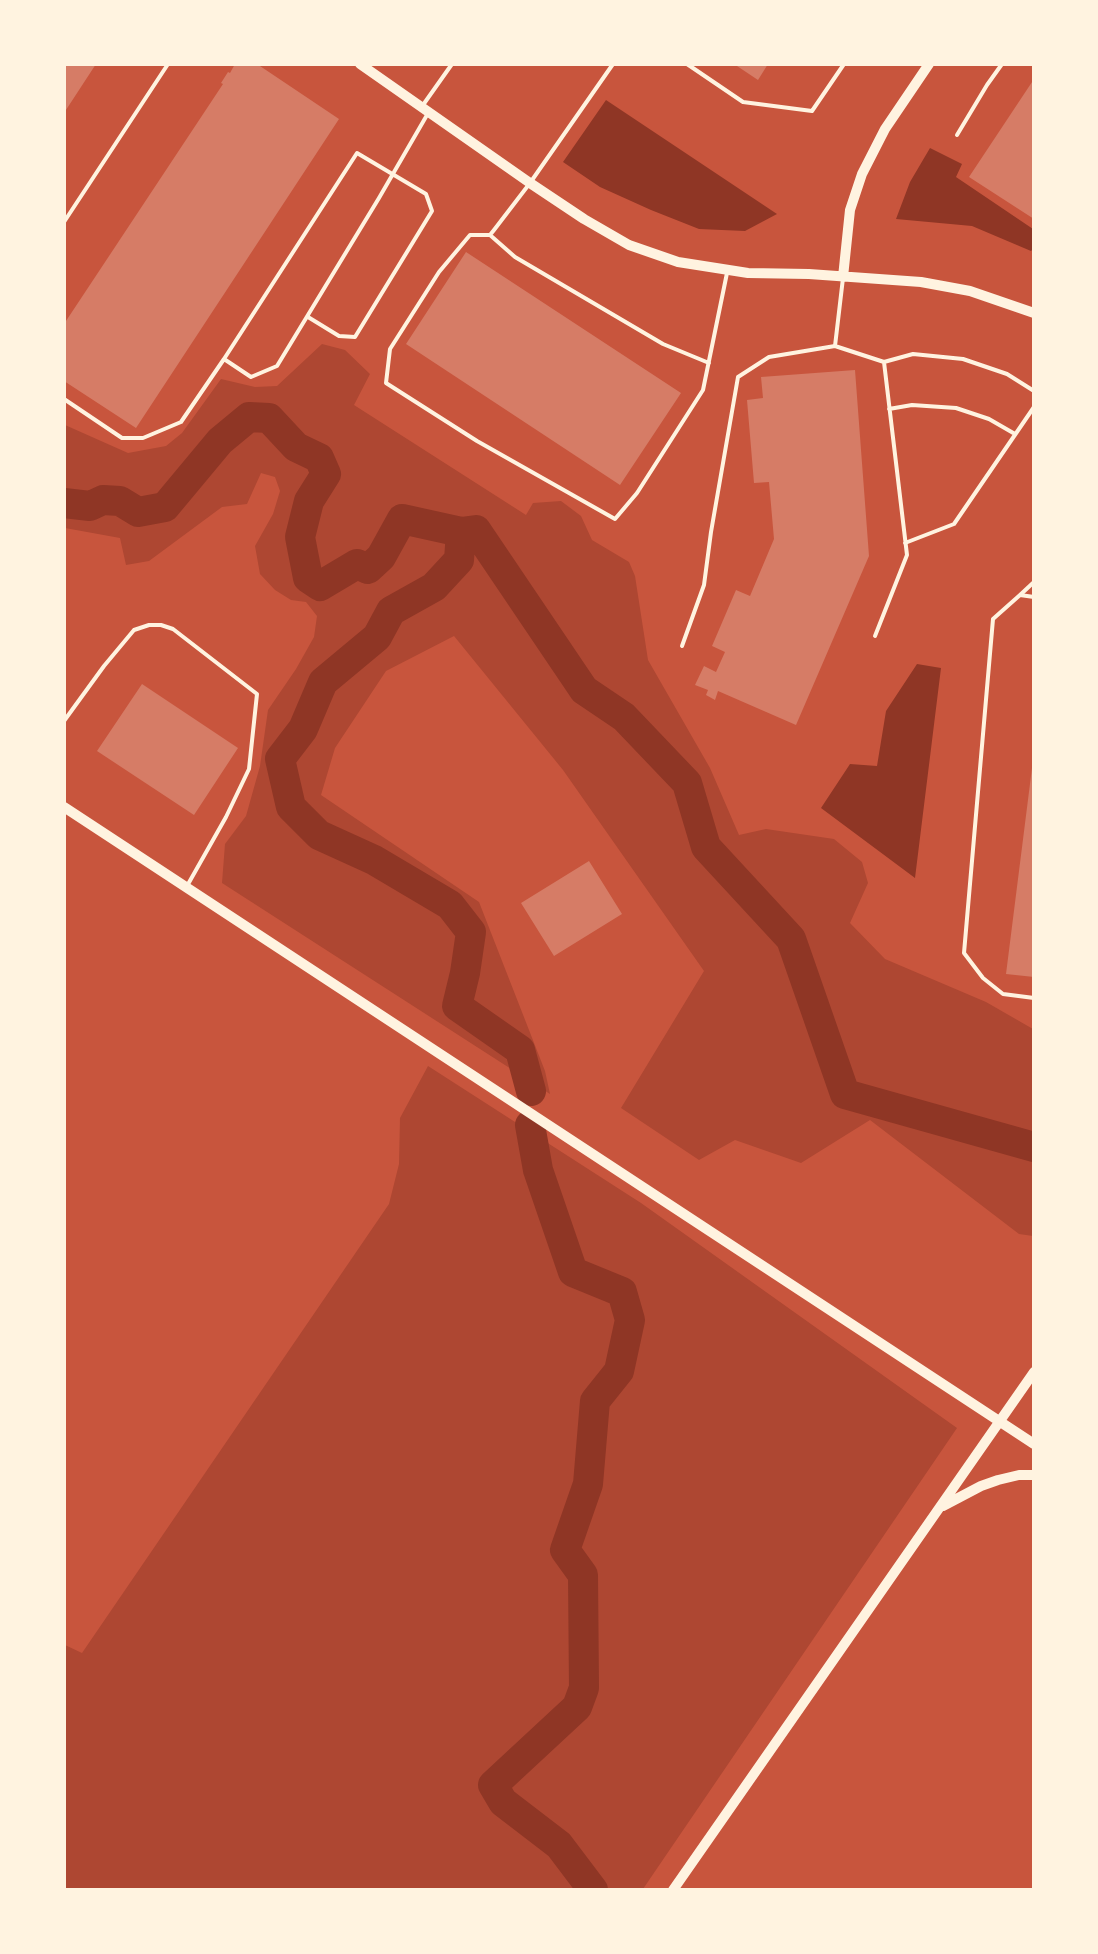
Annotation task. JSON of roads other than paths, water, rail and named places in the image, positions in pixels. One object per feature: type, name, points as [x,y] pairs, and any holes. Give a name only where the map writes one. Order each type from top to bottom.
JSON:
[{"type":"street","points":[[360,64],[530,183],[584,219],[629,245],[678,262],[748,273],[921,282],[970,291],[1034,313]]},
{"type":"street","points":[[843,277],[850,210],[862,174],[885,129],[929,64]]},
{"type":"street","points":[[64,807],[1034,1444]]},
{"type":"street","points":[[676,1885],[1034,1372]]},
{"type":"street","points":[[940,1508],[981,1486],[998,1480],[1019,1475],[1034,1475]]},
{"type":"lane","points":[[64,222],[168,64]]},
{"type":"lane","points":[[224,359],[251,377],[277,366],[394,173],[426,109],[452,64]]},
{"type":"lane","points":[[490,235],[530,183],[613,64]]},
{"type":"lane","points":[[687,64],[743,102],[812,111],[844,64]]},
{"type":"lane","points":[[957,135],[1002,64]]},
{"type":"lane","points":[[64,399],[122,438],[143,438],[181,422],[357,153],[426,194],[432,211],[355,337],[339,336],[308,317]]},
{"type":"lane","points":[[709,363],[663,344],[515,257],[490,235],[470,235],[439,272],[390,349],[386,383],[477,441],[615,519],[638,493],[703,390],[709,363],[728,270]]},
{"type":"lane","points":[[835,345],[843,277]]},
{"type":"lane","points":[[682,646],[704,585],[738,377],[769,357],[835,345],[884,362],[913,354],[963,360],[1007,374],[1034,391]]},
{"type":"lane","points":[[875,636],[907,555],[884,362]]},
{"type":"lane","points":[[889,409],[912,405],[956,408],[989,419],[1015,434]]},
{"type":"lane","points":[[905,544],[954,524],[1034,407]]},
{"type":"lane","points":[[1034,582],[993,619],[964,952],[983,978],[1003,994],[1034,998]]},
{"type":"lane","points":[[1020,595],[1034,597]]},
{"type":"lane","points":[[64,721],[104,666],[134,630],[149,625],[161,625],[173,629],[257,694],[249,769],[226,817],[186,887]]},
{"type":"waterway","points":[[64,503],[90,506],[103,500],[120,501],[138,512],[165,507],[220,441],[249,417],[269,418],[296,447],[319,458],[326,474],[309,501],[300,537],[308,578],[320,586],[357,564],[368,569],[381,557],[402,519],[461,532],[476,530],[584,690],[624,717],[687,783],[706,847],[791,939],[845,1094],[1034,1147]]},
{"type":"waterway","points":[[461,532],[459,560],[434,587],[391,611],[377,637],[323,682],[303,729],[280,759],[291,807],[319,835],[374,860],[450,905],[471,932],[457,1006],[520,1050],[531,1091]]},
{"type":"waterway","points":[[530,1125],[538,1170],[573,1272],[622,1292],[630,1320],[619,1371],[595,1401],[588,1484],[565,1550],[583,1575],[584,1688],[577,1707],[493,1785],[503,1802],[559,1845],[593,1890]]}]
